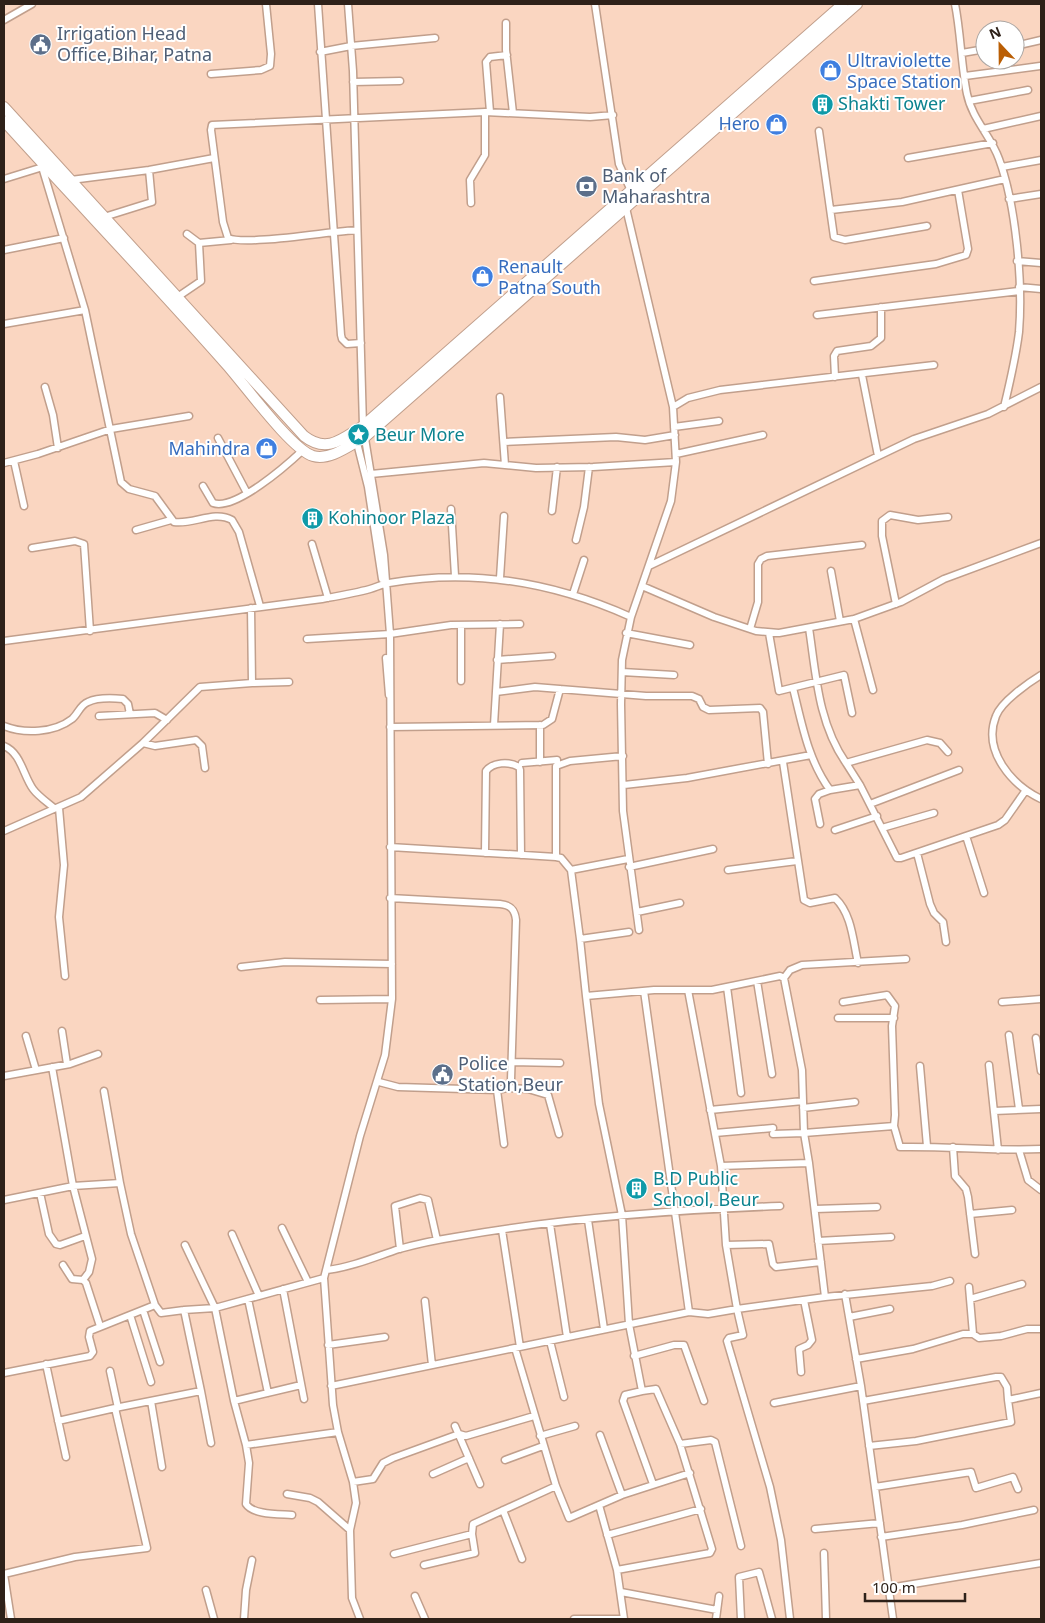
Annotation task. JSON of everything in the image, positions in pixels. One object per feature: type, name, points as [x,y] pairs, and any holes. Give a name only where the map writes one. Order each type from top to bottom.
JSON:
[{"type":"highway","points":[[472,337],[633,195],[843,4]]},
{"type":"highway","points":[[4,107],[47,166],[71,180],[303,450],[312,456],[324,457],[359,434],[626,208],[633,195],[857,4]]},
{"type":"highway","points":[[4,121],[174,301],[312,442],[319,446],[329,445],[359,434]]},
{"type":"street","points":[[4,20],[32,4]]},
{"type":"street","points":[[211,74],[261,70],[270,66],[272,54],[266,4]]},
{"type":"street","points":[[318,4],[342,340],[347,344],[361,343]]},
{"type":"street","points":[[348,4],[353,82],[361,343],[359,434],[385,583]]},
{"type":"street","points":[[595,4],[613,116],[618,164],[633,195]]},
{"type":"street","points":[[955,4],[969,101],[992,143],[1002,168],[1009,199],[1017,261],[1019,330],[1004,407]]},
{"type":"street","points":[[506,24],[507,55],[514,113]]},
{"type":"street","points":[[320,52],[351,46],[435,38]]},
{"type":"street","points":[[1025,44],[1041,40]]},
{"type":"street","points":[[962,53],[975,51]]},
{"type":"street","points":[[471,203],[470,180],[485,155],[487,112],[486,62],[490,57],[507,55]]},
{"type":"street","points":[[965,76],[1040,66]]},
{"type":"street","points":[[353,82],[400,81]]},
{"type":"street","points":[[969,101],[1028,90]]},
{"type":"street","points":[[231,240],[226,235],[223,222],[211,130],[214,124],[487,112],[590,117],[613,116]]},
{"type":"street","points":[[983,129],[1041,116]]},
{"type":"street","points":[[819,131],[833,234],[840,240],[927,226]]},
{"type":"street","points":[[908,158],[992,143]]},
{"type":"street","points":[[71,180],[149,170],[214,158]]},
{"type":"street","points":[[1002,168],[1041,160]]},
{"type":"street","points":[[4,179],[47,166],[64,238],[85,310],[122,482],[130,489],[155,496],[171,520],[179,523],[221,516],[232,520],[239,532],[260,606]]},
{"type":"street","points":[[104,217],[152,202],[149,170]]},
{"type":"street","points":[[831,210],[902,202],[1005,179]]},
{"type":"street","points":[[814,281],[936,264],[966,255],[968,249],[958,190]]},
{"type":"street","points":[[1009,199],[1041,194]]},
{"type":"street","points":[[626,208],[673,407],[676,454],[671,501],[626,633],[622,672],[623,811],[628,859],[640,930]]},
{"type":"street","points":[[187,234],[199,243],[268,239],[357,230]]},
{"type":"street","points":[[4,250],[64,238]]},
{"type":"street","points":[[174,301],[201,281],[199,243]]},
{"type":"street","points":[[1017,261],[1041,263]]},
{"type":"street","points":[[817,314],[1019,289],[1041,289]]},
{"type":"street","points":[[835,377],[834,356],[836,351],[871,346],[881,338],[881,307]]},
{"type":"street","points":[[4,324],[85,310]]},
{"type":"street","points":[[673,407],[680,401],[706,393],[934,365]]},
{"type":"street","points":[[862,375],[878,456]]},
{"type":"street","points":[[45,386],[53,415],[58,448]]},
{"type":"street","points":[[649,566],[926,434],[953,427],[1004,407],[1041,387]]},
{"type":"street","points":[[500,397],[505,465]]},
{"type":"street","points":[[4,463],[58,448],[111,429],[188,416]]},
{"type":"street","points":[[674,426],[719,421]]},
{"type":"street","points":[[359,434],[372,474],[385,583],[388,634],[386,684],[390,696],[392,999],[388,1040],[379,1082],[360,1136],[324,1278],[331,1386],[338,1432],[353,1482],[356,1504],[350,1530],[352,1598],[360,1619]]},
{"type":"street","points":[[676,454],[763,434]]},
{"type":"street","points":[[504,442],[616,437],[645,440],[675,436]]},
{"type":"street","points":[[218,438],[247,493]]},
{"type":"street","points":[[203,486],[210,500],[218,505],[230,503],[247,493],[303,450]]},
{"type":"street","points":[[14,460],[24,506]]},
{"type":"street","points":[[372,474],[484,463],[589,467],[676,462]]},
{"type":"street","points":[[552,511],[557,467]]},
{"type":"street","points":[[576,540],[584,508],[589,467]]},
{"type":"street","points":[[451,509],[455,576]]},
{"type":"street","points":[[896,604],[882,536],[882,521],[890,515],[918,520],[948,517]]},
{"type":"street","points":[[500,578],[504,516]]},
{"type":"street","points":[[136,530],[171,520]]},
{"type":"street","points":[[32,548],[75,541],[84,544],[90,631]]},
{"type":"street","points":[[642,586],[689,608],[750,629],[769,633],[809,628],[854,618],[896,604],[935,582],[1041,543]]},
{"type":"street","points":[[312,544],[328,598]]},
{"type":"street","points":[[750,629],[758,602],[758,564],[761,559],[767,556],[862,545]]},
{"type":"street","points":[[573,594],[584,560]]},
{"type":"street","points":[[831,571],[840,621]]},
{"type":"street","points":[[4,641],[328,598],[385,583],[455,576],[500,578],[532,583],[573,594],[631,617]]},
{"type":"street","points":[[252,608],[252,683]]},
{"type":"street","points":[[854,618],[873,690]]},
{"type":"street","points":[[494,725],[500,624]]},
{"type":"street","points":[[307,639],[388,634],[461,625],[520,624]]},
{"type":"street","points":[[461,625],[461,681]]},
{"type":"street","points":[[809,628],[817,681],[830,735],[877,816],[897,858],[966,836],[1005,820],[1026,790]]},
{"type":"street","points":[[626,633],[690,645]]},
{"type":"street","points":[[769,633],[778,689],[782,691],[844,675],[852,713]]},
{"type":"street","points":[[497,660],[552,656]]},
{"type":"street","points":[[622,672],[674,675]]},
{"type":"street","points":[[1041,675],[1013,696],[996,714],[992,731],[995,748],[1006,771],[1013,780],[1041,799]]},
{"type":"street","points":[[4,831],[81,798],[143,743],[200,687],[289,682]]},
{"type":"street","points":[[496,692],[527,688],[692,696],[699,699],[703,707],[709,710],[760,708],[768,764]]},
{"type":"street","points":[[793,688],[811,755],[820,776],[830,790]]},
{"type":"street","points":[[390,727],[540,726],[548,724],[552,718],[560,689]]},
{"type":"street","points":[[4,726],[20,732],[56,726],[71,720],[87,702],[100,699],[123,699],[128,704],[130,714]]},
{"type":"street","points":[[99,716],[155,713],[167,720]]},
{"type":"street","points":[[540,726],[540,762]]},
{"type":"street","points":[[143,743],[155,746],[196,740],[202,746],[205,768]]},
{"type":"street","points":[[846,763],[927,740],[940,743],[948,752]]},
{"type":"street","points":[[4,746],[17,757],[34,790],[56,808],[64,865],[58,917],[65,976]]},
{"type":"street","points":[[624,785],[687,778],[782,762],[811,755]]},
{"type":"street","points":[[556,857],[556,766],[570,761],[623,756]]},
{"type":"street","points":[[522,762],[557,760]]},
{"type":"street","points":[[782,762],[802,892],[806,903],[831,898],[839,902],[849,922],[858,963]]},
{"type":"street","points":[[485,853],[486,771],[492,766],[513,764],[519,766],[520,770],[521,855]]},
{"type":"street","points":[[870,804],[959,770]]},
{"type":"street","points":[[820,824],[815,799],[819,794],[830,790],[860,785]]},
{"type":"street","points":[[882,828],[934,813]]},
{"type":"street","points":[[835,830],[877,816]]},
{"type":"street","points":[[966,836],[984,893]]},
{"type":"street","points":[[390,847],[556,857],[562,858],[571,870],[599,1104],[622,1215],[629,1324],[642,1391]]},
{"type":"street","points":[[630,867],[713,849]]},
{"type":"street","points":[[917,853],[930,904],[934,913],[943,922],[946,942]]},
{"type":"street","points":[[571,870],[628,859]]},
{"type":"street","points":[[728,870],[797,860]]},
{"type":"street","points":[[390,898],[500,904],[510,906],[514,910],[516,920],[512,1062],[508,1088]]},
{"type":"street","points":[[636,912],[680,903]]},
{"type":"street","points":[[580,939],[629,932]]},
{"type":"street","points":[[825,1297],[804,1133],[802,1070],[784,978],[790,970],[802,965],[906,960]]},
{"type":"street","points":[[241,967],[285,962],[392,964]]},
{"type":"street","points":[[586,996],[644,991],[712,990],[780,976],[784,978]]},
{"type":"street","points":[[757,981],[772,1074]]},
{"type":"street","points":[[726,987],[742,1093]]},
{"type":"street","points":[[688,990],[721,1166],[726,1245],[743,1335],[729,1338],[727,1342],[770,1487],[781,1540],[790,1619]]},
{"type":"street","points":[[644,991],[690,1312]]},
{"type":"street","points":[[843,1002],[887,995],[895,1006],[894,1126],[900,1147],[927,1146],[998,1150],[1041,1149]]},
{"type":"street","points":[[320,1000],[392,999]]},
{"type":"street","points":[[1002,1002],[1041,999]]},
{"type":"street","points":[[838,1018],[894,1018]]},
{"type":"street","points":[[62,1031],[67,1064]]},
{"type":"street","points":[[1009,1035],[1019,1110]]},
{"type":"street","points":[[26,1036],[36,1070]]},
{"type":"street","points":[[1036,1038],[1041,1071]]},
{"type":"street","points":[[4,1076],[67,1064],[98,1054]]},
{"type":"street","points":[[512,1062],[560,1063]]},
{"type":"street","points":[[989,1065],[998,1150]]},
{"type":"street","points":[[920,1066],[927,1146]]},
{"type":"street","points":[[52,1067],[73,1186],[92,1259],[89,1272],[83,1280]]},
{"type":"street","points":[[379,1082],[398,1087],[528,1089],[548,1095],[559,1134]]},
{"type":"street","points":[[497,1090],[504,1144]]},
{"type":"street","points":[[104,1091],[131,1234],[155,1305],[161,1313],[215,1308],[324,1278]]},
{"type":"street","points":[[710,1110],[855,1102]]},
{"type":"street","points":[[994,1110],[1041,1108]]},
{"type":"street","points":[[715,1133],[773,1131],[804,1133],[894,1126]]},
{"type":"street","points":[[953,1147],[955,1176],[966,1189],[975,1254]]},
{"type":"street","points":[[1019,1150],[1028,1180],[1041,1190]]},
{"type":"street","points":[[721,1166],[809,1163]]},
{"type":"street","points":[[4,1200],[73,1186],[120,1183]]},
{"type":"street","points":[[40,1193],[49,1234],[56,1244],[60,1245],[85,1236]]},
{"type":"street","points":[[400,1249],[394,1209],[398,1203],[412,1200],[428,1200],[437,1240]]},
{"type":"street","points":[[326,1270],[354,1265],[400,1249],[437,1240],[502,1230],[676,1210],[780,1206]]},
{"type":"street","points":[[814,1209],[877,1207]]},
{"type":"street","points":[[970,1214],[1012,1210]]},
{"type":"street","points":[[588,1220],[604,1329]]},
{"type":"street","points":[[550,1224],[567,1337]]},
{"type":"street","points":[[282,1228],[308,1282]]},
{"type":"street","points":[[502,1230],[517,1348],[543,1446],[569,1518],[622,1495],[690,1473]]},
{"type":"street","points":[[232,1234],[258,1296]]},
{"type":"street","points":[[818,1241],[891,1237]]},
{"type":"street","points":[[726,1245],[770,1244],[773,1264],[776,1267],[821,1262]]},
{"type":"street","points":[[185,1245],[215,1308],[249,1463],[246,1504],[249,1508],[255,1510],[292,1516]]},
{"type":"street","points":[[63,1265],[72,1279],[83,1280],[88,1286],[100,1326]]},
{"type":"street","points":[[331,1386],[690,1312],[708,1314],[845,1294],[932,1286],[950,1281]]},
{"type":"street","points":[[970,1299],[1022,1284]]},
{"type":"street","points":[[969,1287],[973,1334]]},
{"type":"street","points":[[283,1289],[304,1399]]},
{"type":"street","points":[[845,1294],[861,1386],[893,1619]]},
{"type":"street","points":[[248,1299],[268,1393]]},
{"type":"street","points":[[801,1372],[798,1351],[811,1343],[812,1340],[804,1300]]},
{"type":"street","points":[[425,1301],[432,1365]]},
{"type":"street","points":[[4,1373],[90,1356],[93,1352],[89,1334],[100,1326],[155,1305]]},
{"type":"street","points":[[849,1317],[890,1309]]},
{"type":"street","points":[[143,1310],[160,1362]]},
{"type":"street","points":[[184,1310],[211,1443]]},
{"type":"street","points":[[130,1315],[151,1382]]},
{"type":"street","points":[[856,1359],[913,1349],[963,1334],[973,1334],[979,1338],[1001,1336],[1027,1329],[1041,1329]]},
{"type":"street","points":[[328,1345],[385,1337]]},
{"type":"street","points":[[550,1341],[564,1397]]},
{"type":"street","points":[[634,1356],[674,1345],[684,1345],[704,1401]]},
{"type":"street","points":[[46,1364],[66,1457]]},
{"type":"street","points":[[11,1619],[4,1574],[75,1557],[147,1548],[110,1371]]},
{"type":"street","points":[[863,1401],[996,1377],[1001,1377],[1006,1381],[1011,1422],[916,1441],[869,1446]]},
{"type":"street","points":[[234,1401],[301,1385]]},
{"type":"street","points":[[774,1404],[861,1386]]},
{"type":"street","points":[[616,1570],[710,1553],[712,1549],[680,1444],[656,1389],[625,1395],[623,1401],[653,1484]]},
{"type":"street","points":[[58,1421],[201,1391]]},
{"type":"street","points":[[1008,1400],[1041,1393]]},
{"type":"street","points":[[151,1401],[162,1467]]},
{"type":"street","points":[[353,1482],[373,1479],[383,1463],[393,1458],[459,1434],[466,1436],[534,1416]]},
{"type":"street","points":[[455,1426],[480,1484]]},
{"type":"street","points":[[540,1436],[575,1426]]},
{"type":"street","points":[[246,1445],[338,1432]]},
{"type":"street","points":[[600,1435],[622,1495]]},
{"type":"street","points":[[680,1444],[712,1440],[714,1442],[741,1546]]},
{"type":"street","points":[[505,1460],[543,1446]]},
{"type":"street","points":[[433,1474],[469,1458]]},
{"type":"street","points":[[875,1487],[970,1472],[976,1488],[1014,1477],[1018,1489]]},
{"type":"street","points":[[424,1564],[475,1553],[472,1534],[473,1524],[556,1486]]},
{"type":"street","points":[[287,1494],[310,1498],[318,1502],[350,1530]]},
{"type":"street","points":[[574,1619],[623,1619],[621,1592],[599,1505]]},
{"type":"street","points":[[608,1535],[701,1509]]},
{"type":"street","points":[[503,1510],[522,1559]]},
{"type":"street","points":[[881,1536],[962,1525],[1034,1510]]},
{"type":"street","points":[[815,1529],[880,1523]]},
{"type":"street","points":[[394,1554],[472,1534]]},
{"type":"street","points":[[824,1553],[826,1619]]},
{"type":"street","points":[[244,1619],[246,1590],[252,1560]]},
{"type":"street","points":[[889,1588],[1041,1563]]},
{"type":"street","points":[[741,1619],[739,1577],[759,1572],[772,1619]]},
{"type":"street","points":[[206,1590],[214,1619]]},
{"type":"street","points":[[621,1592],[717,1610]]},
{"type":"street","points":[[415,1596],[425,1619]]},
{"type":"street","points":[[716,1619],[719,1596]]},
{"type":"place","name":"Irrigation Head Office,Bihar, Patna","points":[[41,44]]},
{"type":"place","name":"Ultraviolette Space Station","points":[[831,71]]},
{"type":"place","name":"Shakti Tower","points":[[822,104]]},
{"type":"place","name":"Hero","points":[[776,124]]},
{"type":"place","name":"Bank of Maharashtra","points":[[586,186]]},
{"type":"place","name":"Renault Patna South","points":[[482,277]]},
{"type":"place","name":"Beur More","points":[[359,435]]},
{"type":"place","name":"Mahindra","points":[[266,449]]},
{"type":"place","name":"Kohinoor Plaza","points":[[312,518]]},
{"type":"place","name":"Police Station,Beur","points":[[442,1074]]},
{"type":"place","name":"B.D Public School, Beur","points":[[637,1189]]}]
